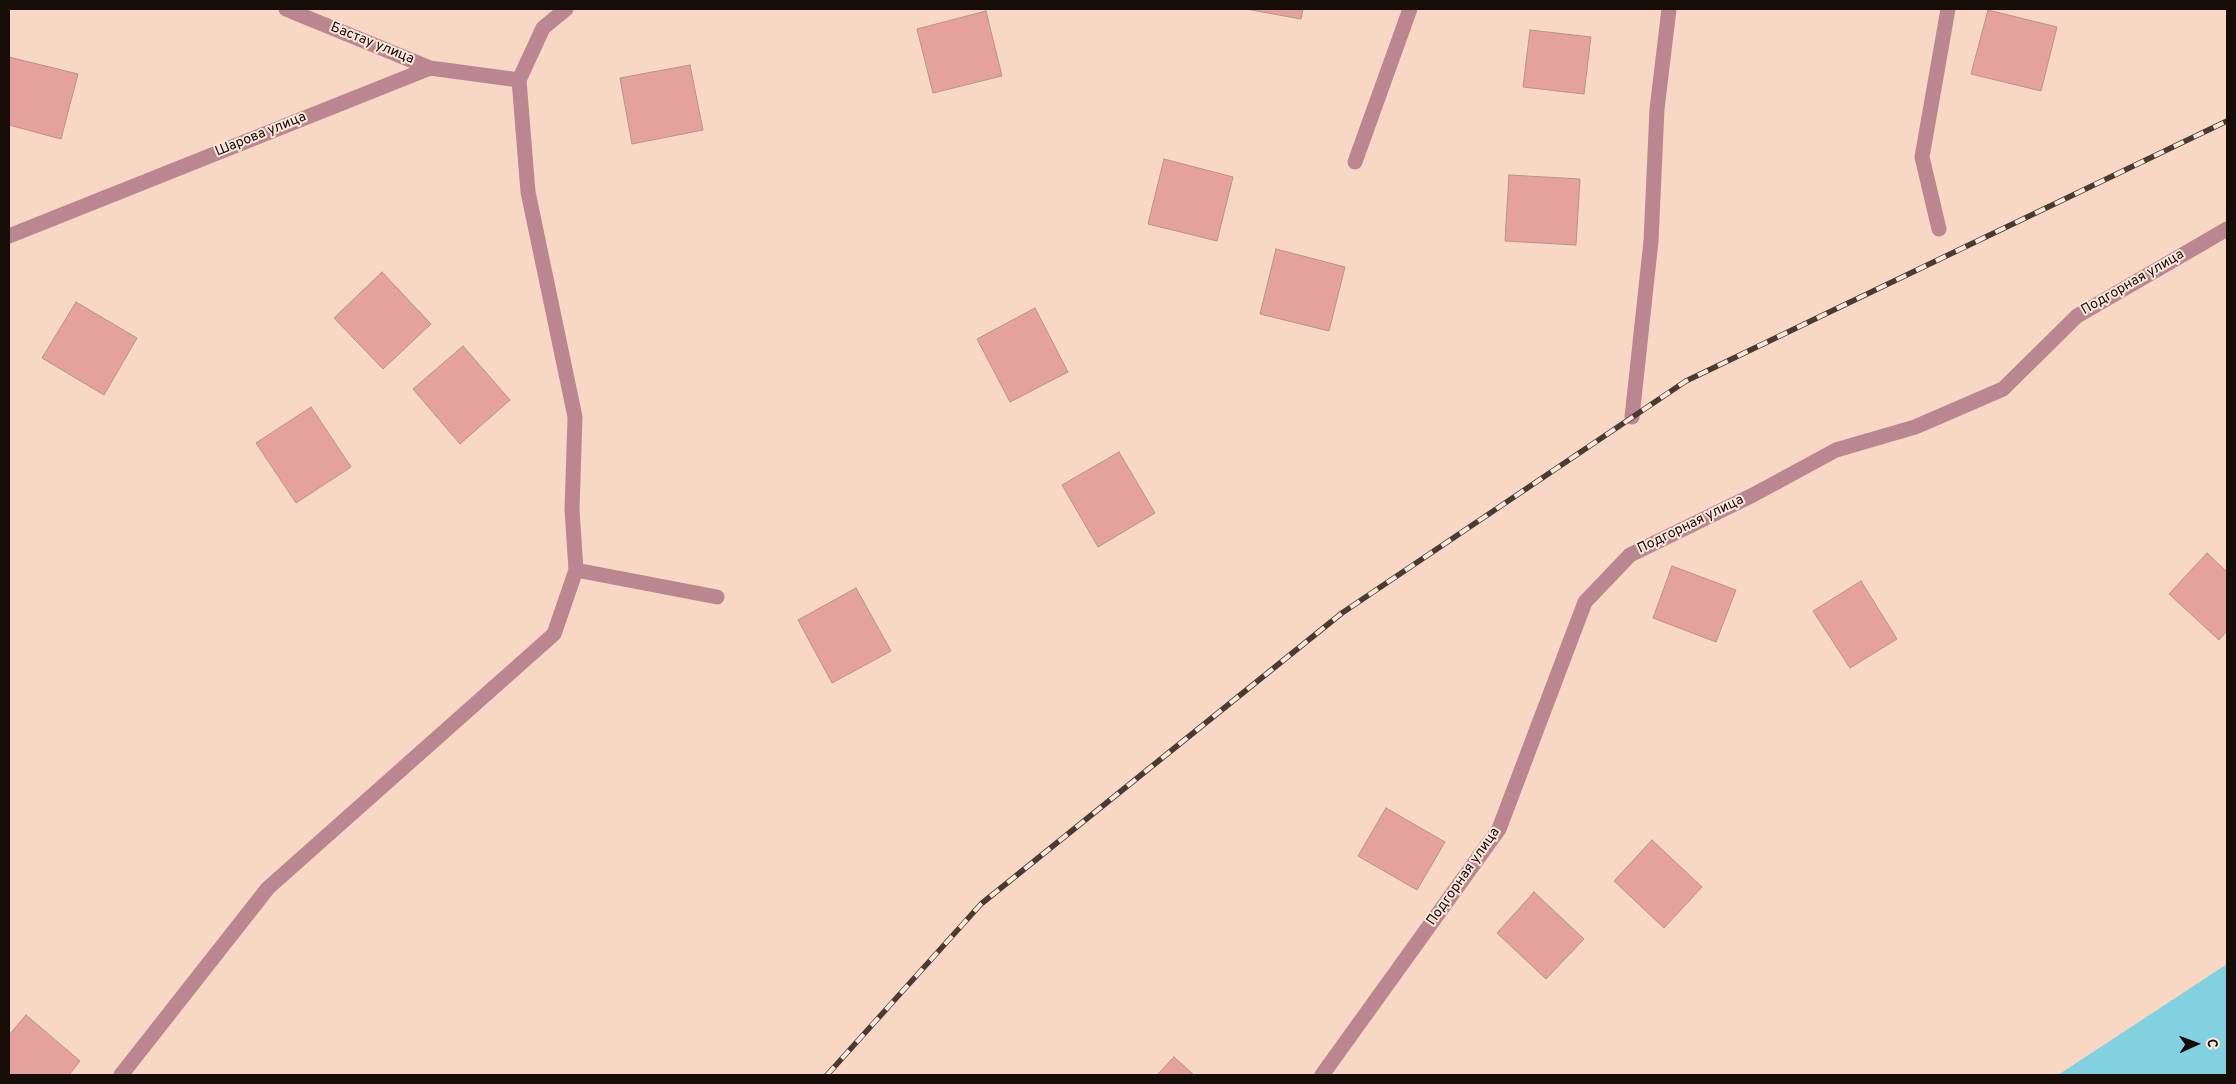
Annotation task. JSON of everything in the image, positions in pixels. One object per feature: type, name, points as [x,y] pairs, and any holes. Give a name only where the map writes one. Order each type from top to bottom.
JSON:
[{"type":"street","name":"Бастау улица","points":[[286,9],[430,68]]},
{"type":"street","points":[[121,1075],[268,888],[554,634],[576,570],[572,510],[575,417],[528,192],[519,80],[543,28],[566,9]]},
{"type":"street","points":[[1355,162],[1410,9]]},
{"type":"street","points":[[1632,417],[1651,241],[1657,109],[1669,9]]},
{"type":"street","points":[[1939,229],[1922,157],[1948,9]]},
{"type":"street","name":"Шарова улица","points":[[9,236],[430,68],[519,80]]},
{"type":"street","name":"Подгорная улица","points":[[1322,1075],[1499,829],[1585,602],[1630,555],[1753,495],[1836,450],[1915,427],[2003,389],[2077,316],[2227,229]]},
{"type":"street","points":[[576,570],[717,598]]},
{"type":"water","points":[[2227,964],[2227,1075],[2058,1075]]},
{"type":"building","points":[[1246,9],[1303,9],[1301,19]]},
{"type":"building","points":[[1988,10],[2057,27],[2041,91],[1971,74]]},
{"type":"building","points":[[986,11],[1002,76],[933,93],[917,29]]},
{"type":"building","points":[[1530,30],[1591,37],[1584,94],[1523,87]]},
{"type":"building","points":[[9,57],[78,74],[61,139],[9,125]]},
{"type":"building","points":[[690,65],[703,130],[632,144],[620,78]]},
{"type":"building","points":[[1164,159],[1233,177],[1217,241],[1148,224]]},
{"type":"building","points":[[1509,175],[1580,179],[1576,245],[1505,241]]},
{"type":"building","points":[[1276,249],[1345,267],[1329,331],[1260,314]]},
{"type":"building","points":[[382,272],[431,324],[383,369],[334,318]]},
{"type":"building","points":[[76,302],[137,338],[104,395],[42,358]]},
{"type":"building","points":[[1035,308],[1068,372],[1010,402],[977,339]]},
{"type":"building","points":[[463,346],[510,400],[460,444],[413,389]]},
{"type":"building","points":[[311,407],[351,467],[296,503],[256,443]]},
{"type":"building","points":[[1119,452],[1155,513],[1098,547],[1062,485]]},
{"type":"building","points":[[2207,553],[2227,572],[2227,631],[2219,640],[2169,594]]},
{"type":"building","points":[[1672,566],[1736,590],[1716,642],[1653,618]]},
{"type":"building","points":[[1861,581],[1897,639],[1850,668],[1813,611]]},
{"type":"building","points":[[856,588],[891,651],[832,683],[798,620]]},
{"type":"building","points":[[1386,808],[1445,842],[1417,890],[1358,856]]},
{"type":"building","points":[[1652,840],[1702,887],[1664,928],[1614,881]]},
{"type":"building","points":[[1534,892],[1584,939],[1546,979],[1497,933]]},
{"type":"building","points":[[26,1015],[80,1061],[69,1075],[9,1075],[9,1035]]},
{"type":"building","points":[[1174,1057],[1194,1075],[1157,1075]]},
{"type":"railway","points":[[827,1075],[981,904],[1342,613],[1686,381],[2227,121]]}]
